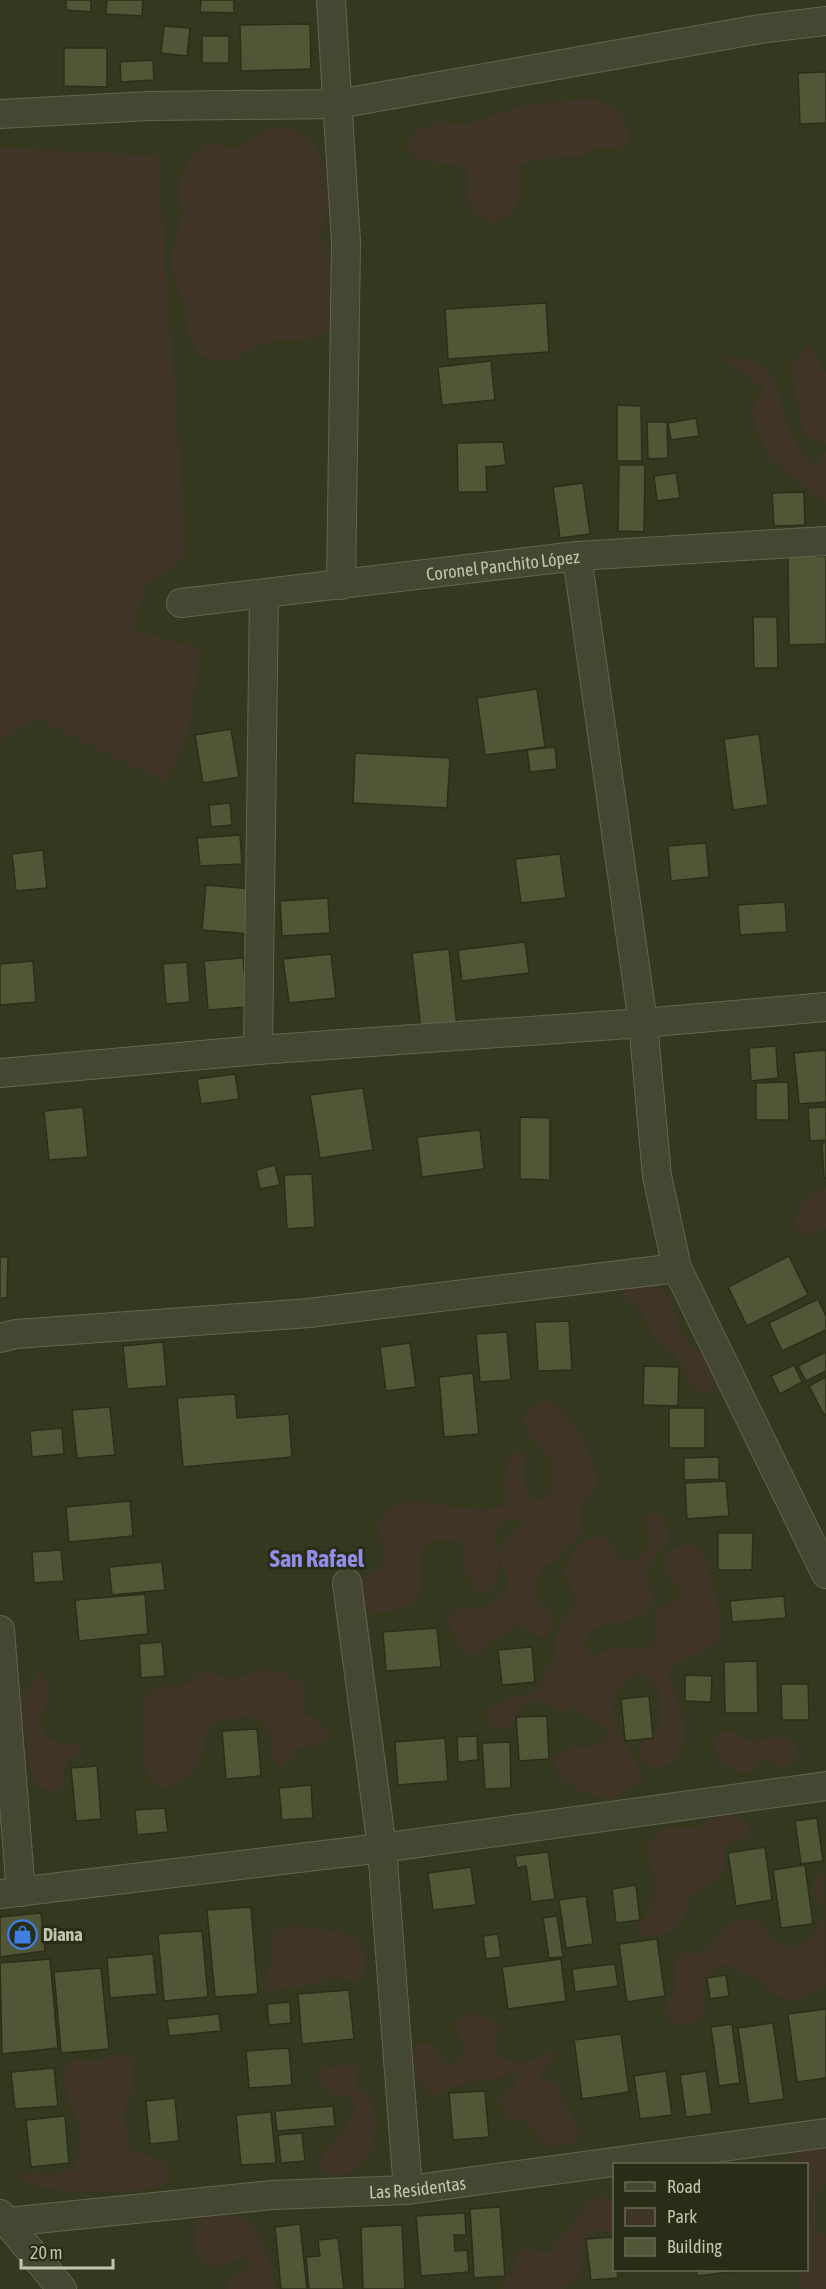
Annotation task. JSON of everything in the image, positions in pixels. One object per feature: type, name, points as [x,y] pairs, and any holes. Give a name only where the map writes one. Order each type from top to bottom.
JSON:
[{"type":"street","points":[[331,0],[346,242],[341,585]]},
{"type":"street","points":[[0,114],[149,106],[338,104],[760,29],[826,21]]},
{"type":"street","name":"Coronel Panchito López","points":[[181,603],[577,556],[826,541]]},
{"type":"street","points":[[577,556],[643,1023],[657,1176],[677,1268],[826,1574]]},
{"type":"street","points":[[258,1050],[264,594]]},
{"type":"street","points":[[0,1073],[258,1050],[643,1023],[826,1007]]},
{"type":"street","points":[[0,1338],[16,1334],[309,1313],[677,1268]]},
{"type":"street","points":[[347,1583],[382,1848],[408,2190]]},
{"type":"street","points":[[0,1630],[10,1893],[382,1848],[826,1786]]},
{"type":"street","name":"Las Residentas","points":[[4,2218],[272,2195],[408,2190],[826,2133]]},
{"type":"street","points":[[4,2218],[62,2289]]},
{"type":"green space","points":[[589,98],[606,104],[618,112],[626,125],[628,142],[618,149],[592,148],[586,155],[536,160],[520,166],[522,186],[519,201],[509,213],[491,223],[474,211],[469,203],[466,168],[427,162],[406,149],[412,134],[439,121],[466,124],[521,106]]},
{"type":"green space","points":[[273,127],[287,128],[309,140],[318,149],[328,173],[330,200],[323,225],[322,240],[336,269],[331,328],[306,340],[283,340],[260,345],[232,360],[217,360],[199,355],[189,334],[185,310],[171,270],[171,258],[182,216],[178,190],[181,175],[195,153],[206,143],[234,148]]},
{"type":"green space","points":[[0,147],[158,156],[187,556],[146,586],[133,630],[201,648],[187,739],[165,782],[36,718],[0,741]]},
{"type":"green space","points":[[809,346],[826,373],[826,444],[804,436],[790,364]]},
{"type":"green space","points":[[720,358],[753,359],[774,376],[788,427],[800,450],[818,467],[826,448],[826,504],[770,458],[757,433],[753,408],[764,387]]},
{"type":"green space","points":[[826,1187],[826,1229],[807,1235],[796,1229],[800,1208],[808,1198]]},
{"type":"green space","points":[[652,1279],[671,1299],[683,1335],[690,1344],[710,1360],[723,1381],[715,1390],[703,1394],[694,1387],[673,1351],[652,1335],[643,1312],[623,1296],[626,1283]]},
{"type":"green space","points":[[545,1401],[557,1406],[574,1424],[587,1444],[588,1455],[599,1478],[595,1491],[579,1508],[583,1533],[564,1549],[557,1560],[545,1566],[538,1577],[538,1601],[554,1619],[551,1632],[541,1639],[520,1625],[493,1640],[481,1654],[467,1654],[458,1643],[448,1620],[455,1609],[466,1604],[476,1611],[494,1601],[505,1591],[508,1579],[501,1561],[500,1550],[504,1542],[523,1522],[512,1517],[500,1523],[494,1533],[499,1557],[499,1572],[497,1580],[488,1593],[476,1592],[464,1568],[465,1555],[460,1543],[445,1540],[435,1541],[423,1552],[419,1572],[419,1596],[409,1606],[393,1611],[373,1613],[362,1605],[359,1591],[360,1579],[383,1564],[386,1551],[376,1527],[386,1512],[399,1504],[433,1503],[470,1509],[489,1509],[505,1505],[505,1471],[514,1452],[526,1453],[524,1478],[529,1495],[533,1501],[545,1500],[551,1489],[552,1462],[527,1431],[524,1415]]},
{"type":"green space","points":[[651,1512],[663,1518],[668,1530],[667,1542],[658,1551],[646,1574],[655,1600],[637,1617],[598,1628],[592,1632],[584,1646],[593,1655],[617,1646],[643,1649],[655,1645],[654,1621],[658,1610],[681,1599],[667,1568],[664,1554],[685,1544],[694,1545],[703,1554],[718,1606],[721,1639],[700,1653],[676,1661],[669,1672],[682,1713],[684,1734],[679,1753],[667,1765],[646,1766],[640,1755],[640,1743],[660,1726],[660,1701],[657,1688],[638,1673],[623,1685],[615,1698],[616,1724],[645,1778],[616,1797],[601,1798],[580,1790],[564,1780],[552,1759],[574,1747],[601,1745],[609,1736],[603,1726],[570,1706],[560,1713],[538,1701],[526,1704],[521,1708],[513,1724],[501,1729],[490,1724],[486,1712],[507,1701],[531,1693],[541,1685],[556,1652],[555,1639],[559,1627],[574,1607],[574,1595],[563,1572],[574,1551],[592,1538],[607,1537],[621,1560],[633,1560],[645,1554],[649,1542],[644,1518]]},
{"type":"green space","points":[[35,1669],[50,1689],[50,1698],[41,1718],[45,1734],[62,1743],[82,1743],[79,1756],[67,1761],[63,1773],[64,1785],[54,1792],[41,1788],[32,1777],[26,1752],[28,1739],[16,1700],[35,1683]]},
{"type":"green space","points":[[259,1669],[284,1674],[305,1687],[302,1712],[314,1717],[332,1735],[322,1743],[298,1749],[280,1767],[272,1756],[269,1729],[260,1720],[248,1717],[223,1720],[211,1726],[205,1736],[201,1761],[194,1770],[174,1786],[160,1788],[150,1781],[142,1741],[146,1727],[144,1702],[151,1690],[164,1685],[177,1686],[189,1683],[198,1673],[210,1670],[223,1677],[234,1678]]},
{"type":"green space","points":[[726,1730],[754,1741],[771,1737],[785,1739],[794,1744],[796,1753],[794,1760],[779,1768],[770,1759],[764,1757],[751,1773],[736,1771],[718,1757],[713,1743],[714,1736]]},
{"type":"green space","points":[[732,1812],[742,1821],[749,1823],[749,1836],[738,1842],[724,1844],[724,1870],[717,1881],[695,1892],[687,1903],[685,1915],[678,1927],[655,1939],[643,1935],[634,1927],[653,1911],[654,1872],[646,1848],[651,1840],[662,1830],[668,1828],[700,1829],[714,1817]]},
{"type":"green space","points":[[825,1872],[826,1983],[802,2000],[789,2002],[767,1990],[760,1979],[722,1965],[714,1970],[707,1979],[704,2008],[697,2021],[684,2025],[671,2022],[664,2010],[675,1989],[674,1964],[680,1953],[705,1953],[723,1931],[739,1920],[747,1919],[755,1920],[763,1926],[770,1938],[778,1943],[786,1946],[800,1944],[810,1937],[824,1913],[813,1891],[815,1878]]},
{"type":"green space","points":[[297,1925],[335,1932],[358,1942],[365,1951],[366,1962],[362,1977],[350,1982],[333,1977],[301,1987],[264,1992],[264,1981],[270,1969],[274,1932],[284,1926]]},
{"type":"green space","points":[[475,2013],[499,2024],[496,2050],[510,2060],[524,2062],[554,2050],[554,2062],[543,2070],[540,2082],[554,2081],[558,2087],[564,2103],[580,2129],[575,2142],[558,2146],[551,2145],[541,2139],[526,2121],[512,2119],[506,2115],[500,2103],[504,2091],[515,2086],[517,2074],[505,2075],[494,2080],[481,2078],[433,2095],[417,2078],[412,2056],[418,2042],[431,2045],[448,2066],[460,2061],[465,2049],[453,2024],[463,2016]]},
{"type":"green space","points":[[117,2053],[134,2061],[133,2086],[124,2115],[131,2152],[159,2159],[172,2175],[167,2182],[155,2188],[142,2190],[74,2191],[42,2187],[17,2176],[62,2172],[77,2165],[79,2124],[69,2101],[62,2075],[75,2060],[97,2060]]},
{"type":"green space","points":[[360,2064],[356,2075],[357,2087],[368,2095],[375,2113],[373,2144],[364,2162],[357,2169],[348,2174],[331,2177],[321,2169],[322,2155],[347,2126],[356,2104],[347,2097],[334,2095],[316,2077],[323,2067]]},
{"type":"green space","points":[[826,2142],[826,2183],[815,2197],[814,2210],[815,2224],[826,2240],[826,2289],[804,2289],[800,2282],[800,2271],[808,2271],[808,2163],[788,2163],[804,2146]]},
{"type":"green space","points":[[600,2195],[613,2201],[613,2235],[597,2229],[586,2238],[579,2277],[563,2289],[501,2289],[515,2267],[516,2255],[526,2247],[550,2253],[588,2203]]},
{"type":"green space","points":[[218,2209],[245,2220],[258,2234],[272,2270],[275,2289],[227,2289],[227,2283],[231,2278],[249,2267],[249,2260],[243,2257],[225,2265],[211,2266],[197,2255],[195,2234],[200,2214]]},
{"type":"building","points":[[66,0],[91,0],[91,12],[66,10]]},
{"type":"building","points":[[107,0],[143,0],[142,16],[106,14]]},
{"type":"building","points":[[201,0],[234,0],[234,13],[200,12]]},
{"type":"building","points":[[310,24],[311,69],[241,71],[240,25]]},
{"type":"building","points":[[164,26],[190,28],[187,56],[161,53]]},
{"type":"building","points":[[202,36],[229,36],[229,63],[202,63]]},
{"type":"building","points":[[64,48],[107,48],[107,87],[64,86]]},
{"type":"building","points":[[153,60],[154,80],[121,82],[120,62]]},
{"type":"building","points":[[826,72],[826,123],[800,124],[798,73]]},
{"type":"building","points":[[546,303],[549,352],[448,359],[445,309]]},
{"type":"building","points":[[491,361],[495,400],[442,405],[438,367]]},
{"type":"building","points":[[617,405],[641,406],[642,461],[617,461]]},
{"type":"building","points":[[696,418],[699,436],[671,440],[668,423]]},
{"type":"building","points":[[647,422],[667,422],[668,458],[648,459]]},
{"type":"building","points":[[503,442],[506,465],[486,467],[487,492],[458,492],[457,443]]},
{"type":"building","points":[[619,465],[645,465],[644,532],[618,531]]},
{"type":"building","points":[[676,473],[680,498],[657,501],[654,476]]},
{"type":"building","points":[[583,483],[590,534],[560,538],[553,487]]},
{"type":"building","points":[[804,492],[805,525],[774,526],[772,493]]},
{"type":"building","points":[[788,556],[826,556],[826,644],[789,645]]},
{"type":"building","points":[[753,617],[777,617],[778,668],[754,668]]},
{"type":"building","points":[[537,689],[545,747],[485,755],[477,698]]},
{"type":"building","points":[[231,729],[239,777],[203,783],[195,735]]},
{"type":"building","points":[[759,734],[768,805],[733,810],[724,739]]},
{"type":"building","points":[[555,747],[557,769],[530,772],[527,750]]},
{"type":"building","points":[[355,753],[450,758],[447,808],[353,803]]},
{"type":"building","points":[[230,803],[232,825],[211,827],[209,805]]},
{"type":"building","points":[[240,835],[242,864],[200,866],[197,838]]},
{"type":"building","points":[[706,843],[709,877],[671,881],[668,846]]},
{"type":"building","points":[[43,850],[47,888],[16,891],[12,854]]},
{"type":"building","points":[[560,854],[566,898],[521,903],[515,859]]},
{"type":"building","points":[[206,885],[252,889],[249,934],[202,930]]},
{"type":"building","points":[[328,898],[330,933],[282,936],[280,901]]},
{"type":"building","points":[[785,902],[787,932],[740,935],[738,905]]},
{"type":"building","points":[[525,942],[529,973],[462,981],[458,950]]},
{"type":"building","points":[[449,949],[457,1027],[421,1030],[412,953]]},
{"type":"building","points":[[331,954],[336,998],[289,1003],[283,959]]},
{"type":"building","points":[[243,958],[247,1007],[208,1010],[204,961]]},
{"type":"building","points":[[33,961],[36,1002],[0,1005],[0,964]]},
{"type":"building","points":[[187,962],[190,1002],[166,1004],[163,964]]},
{"type":"building","points":[[776,1046],[778,1078],[751,1081],[749,1048]]},
{"type":"building","points":[[826,1050],[826,1102],[799,1104],[794,1053]]},
{"type":"building","points":[[235,1074],[239,1099],[201,1104],[197,1079]]},
{"type":"building","points":[[788,1082],[789,1120],[756,1120],[756,1083]]},
{"type":"building","points":[[363,1088],[373,1150],[320,1158],[310,1095]]},
{"type":"building","points":[[83,1107],[88,1157],[49,1160],[44,1111]]},
{"type":"building","points":[[826,1107],[826,1140],[810,1141],[808,1108]]},
{"type":"building","points":[[520,1117],[550,1118],[550,1180],[520,1179]]},
{"type":"building","points":[[480,1130],[484,1169],[422,1177],[417,1137]]},
{"type":"building","points":[[826,1142],[826,1178],[824,1178],[822,1143]]},
{"type":"building","points":[[275,1165],[280,1185],[260,1189],[256,1170]]},
{"type":"building","points":[[312,1174],[315,1227],[287,1229],[284,1175]]},
{"type":"building","points":[[789,1256],[808,1295],[747,1326],[728,1287]]},
{"type":"building","points":[[0,1257],[8,1257],[7,1298],[0,1298]]},
{"type":"building","points":[[818,1299],[826,1316],[826,1330],[782,1351],[769,1323]]},
{"type":"building","points":[[569,1321],[572,1370],[538,1371],[535,1322]]},
{"type":"building","points":[[507,1332],[511,1380],[480,1382],[476,1334]]},
{"type":"building","points":[[163,1342],[167,1386],[127,1389],[123,1346]]},
{"type":"building","points":[[410,1343],[416,1387],[386,1391],[380,1347]]},
{"type":"building","points":[[826,1352],[826,1371],[806,1381],[798,1366]]},
{"type":"building","points":[[794,1365],[802,1382],[780,1394],[771,1376]]},
{"type":"building","points":[[644,1366],[679,1367],[678,1406],[643,1405]]},
{"type":"building","points":[[473,1373],[479,1434],[444,1437],[439,1377]]},
{"type":"building","points":[[826,1377],[826,1414],[824,1415],[809,1386]]},
{"type":"building","points":[[235,1394],[237,1418],[289,1414],[292,1457],[183,1467],[177,1398]]},
{"type":"building","points":[[110,1407],[115,1455],[77,1458],[72,1410]]},
{"type":"building","points":[[669,1408],[705,1408],[705,1448],[669,1448]]},
{"type":"building","points":[[62,1428],[64,1454],[32,1457],[30,1431]]},
{"type":"building","points":[[719,1457],[719,1479],[684,1480],[684,1458]]},
{"type":"building","points":[[726,1481],[729,1516],[687,1519],[685,1483]]},
{"type":"building","points":[[130,1501],[133,1536],[69,1542],[66,1507]]},
{"type":"building","points":[[718,1533],[753,1533],[752,1570],[718,1570]]},
{"type":"building","points":[[61,1550],[64,1581],[34,1583],[32,1552]]},
{"type":"building","points":[[162,1562],[165,1590],[112,1595],[109,1567]]},
{"type":"building","points":[[145,1594],[148,1634],[79,1641],[75,1600]]},
{"type":"building","points":[[784,1596],[786,1618],[732,1622],[730,1601]]},
{"type":"building","points":[[437,1628],[441,1667],[386,1671],[383,1632]]},
{"type":"building","points":[[162,1642],[165,1676],[141,1678],[139,1644]]},
{"type":"building","points":[[532,1647],[535,1682],[502,1685],[498,1650]]},
{"type":"building","points":[[757,1661],[758,1713],[725,1713],[724,1662]]},
{"type":"building","points":[[685,1675],[712,1676],[711,1702],[685,1701]]},
{"type":"building","points":[[781,1684],[808,1684],[809,1720],[782,1720]]},
{"type":"building","points":[[649,1696],[653,1738],[625,1741],[621,1699]]},
{"type":"building","points":[[547,1716],[549,1759],[519,1761],[516,1717]]},
{"type":"building","points":[[257,1729],[261,1776],[226,1779],[222,1731]]},
{"type":"building","points":[[477,1736],[478,1760],[458,1762],[457,1737]]},
{"type":"building","points":[[445,1738],[448,1781],[398,1785],[395,1742]]},
{"type":"building","points":[[510,1742],[511,1788],[485,1789],[482,1743]]},
{"type":"building","points":[[97,1766],[101,1819],[76,1821],[71,1768]]},
{"type":"building","points":[[311,1785],[313,1818],[282,1820],[279,1788]]},
{"type":"building","points":[[165,1808],[168,1832],[137,1835],[135,1810]]},
{"type":"building","points":[[817,1818],[823,1861],[801,1864],[795,1821]]},
{"type":"building","points":[[765,1847],[772,1900],[736,1906],[728,1853]]},
{"type":"building","points":[[548,1852],[555,1899],[531,1902],[526,1866],[517,1868],[515,1856]]},
{"type":"building","points":[[805,1865],[813,1924],[781,1928],[773,1870]]},
{"type":"building","points":[[471,1867],[476,1905],[433,1910],[428,1873]]},
{"type":"building","points":[[636,1885],[640,1920],[616,1923],[612,1889]]},
{"type":"building","points":[[586,1896],[593,1944],[566,1948],[559,1900]]},
{"type":"building","points":[[251,1907],[258,1994],[215,1997],[207,1910]]},
{"type":"building","name":"Diana","points":[[41,1913],[45,1951],[0,1957],[0,1917]]},
{"type":"building","points":[[557,1916],[563,1957],[549,1958],[543,1918]]},
{"type":"building","points":[[202,1931],[208,1997],[164,2001],[158,1934]]},
{"type":"building","points":[[498,1934],[501,1957],[486,1959],[483,1936]]},
{"type":"building","points":[[657,1939],[665,1996],[627,2002],[619,1944]]},
{"type":"building","points":[[153,1954],[157,1994],[110,1998],[107,1958]]},
{"type":"building","points":[[50,1959],[58,2048],[2,2054],[0,1963]]},
{"type":"building","points":[[561,1959],[566,2001],[508,2009],[502,1967]]},
{"type":"building","points":[[615,1964],[618,1986],[575,1992],[572,1969]]},
{"type":"building","points":[[101,1968],[109,2049],[61,2053],[54,1972]]},
{"type":"building","points":[[726,1975],[729,1996],[710,1999],[707,1978]]},
{"type":"building","points":[[349,1990],[354,2039],[302,2044],[298,1994]]},
{"type":"building","points":[[290,2002],[291,2023],[269,2025],[267,2004]]},
{"type":"building","points":[[826,2009],[826,2078],[797,2082],[788,2014]]},
{"type":"building","points":[[219,2014],[221,2031],[169,2036],[167,2019]]},
{"type":"building","points":[[773,2023],[784,2099],[749,2104],[738,2028]]},
{"type":"building","points":[[732,2024],[740,2083],[719,2086],[711,2027]]},
{"type":"building","points":[[621,2034],[629,2092],[582,2099],[574,2040]]},
{"type":"building","points":[[289,2048],[292,2085],[249,2088],[246,2051]]},
{"type":"building","points":[[54,2068],[58,2106],[15,2109],[11,2072]]},
{"type":"building","points":[[666,2071],[672,2115],[640,2119],[634,2076]]},
{"type":"building","points":[[706,2071],[712,2114],[686,2117],[680,2075]]},
{"type":"building","points":[[485,2091],[489,2137],[453,2140],[449,2093]]},
{"type":"building","points":[[175,2098],[179,2141],[150,2144],[146,2101]]},
{"type":"building","points":[[333,2106],[335,2126],[277,2131],[275,2111]]},
{"type":"building","points":[[271,2112],[276,2163],[241,2165],[236,2115]]},
{"type":"building","points":[[65,2116],[69,2163],[31,2167],[26,2120]]},
{"type":"building","points":[[302,2133],[305,2161],[281,2163],[278,2135]]},
{"type":"building","points":[[500,2207],[505,2276],[474,2278],[470,2209]]},
{"type":"building","points":[[465,2213],[466,2235],[454,2235],[455,2251],[467,2250],[469,2272],[421,2276],[416,2216]]},
{"type":"building","points":[[300,2224],[307,2289],[281,2289],[275,2227]]},
{"type":"building","points":[[402,2225],[405,2289],[363,2289],[361,2227]]},
{"type":"building","points":[[613,2237],[613,2271],[617,2271],[618,2278],[591,2280],[586,2239]]},
{"type":"building","points":[[338,2238],[344,2289],[309,2289],[306,2257],[320,2256],[318,2240]]},
{"type":"building","points":[[697,2271],[739,2271],[697,2276]]},
{"type":"place","name":"Diana","points":[[22,1934]]},
{"type":"district","name":"San Rafael","points":[[317,1558]]}]
